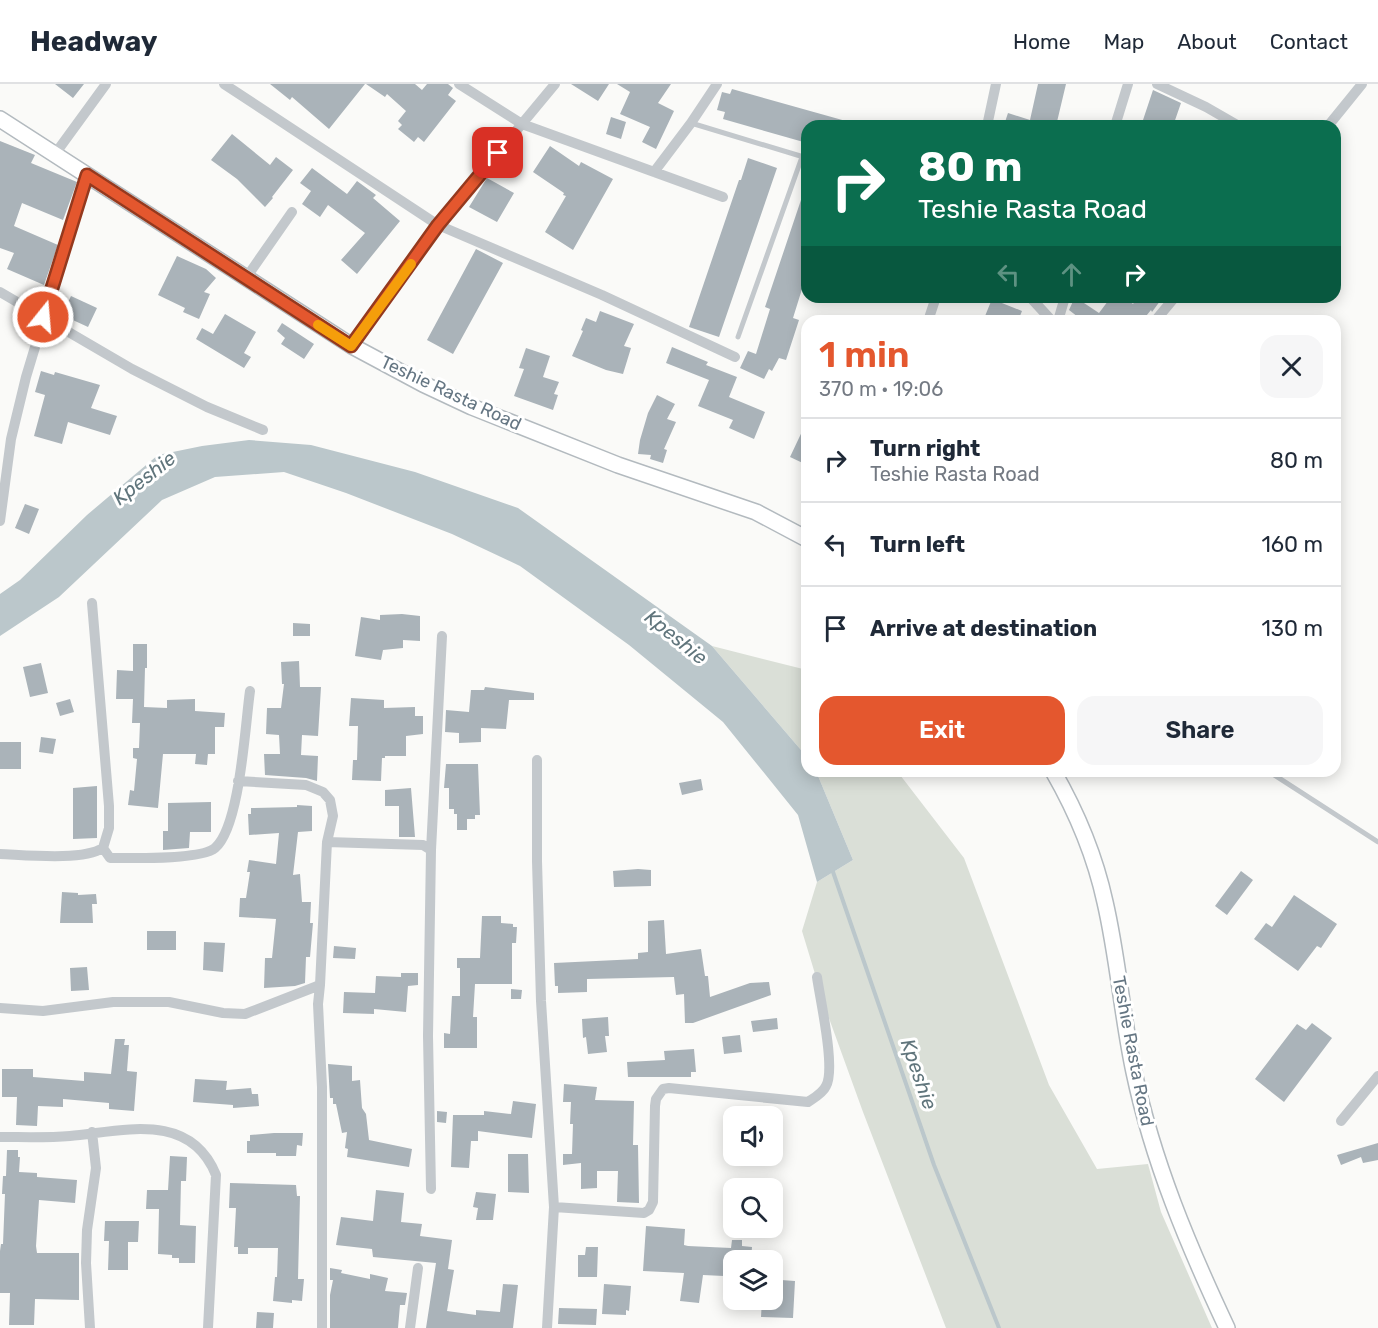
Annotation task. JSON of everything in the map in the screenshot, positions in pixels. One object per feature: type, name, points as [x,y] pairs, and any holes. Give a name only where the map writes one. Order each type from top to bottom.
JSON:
[{"type":"main road","name":"Teshie Rasta Road","points":[[0,119],[351,346],[423,384],[472,407],[618,465],[756,512],[801,536]]},
{"type":"main road","name":"Teshie Rasta Road","points":[[1056,777],[1083,833],[1102,890],[1134,1072],[1153,1146],[1173,1205],[1227,1328]]},
{"type":"street","points":[[55,154],[106,84]]},
{"type":"street","points":[[224,84],[438,225],[602,295],[735,357]]},
{"type":"street","points":[[459,84],[522,124],[723,197]]},
{"type":"street","points":[[351,346],[438,225],[555,84]]},
{"type":"street","points":[[654,172],[717,84]]},
{"type":"street","points":[[988,120],[996,84]]},
{"type":"street","points":[[1117,120],[1128,84]]},
{"type":"street","points":[[1157,84],[1229,120]]},
{"type":"street","points":[[1333,120],[1362,84]]},
{"type":"street","points":[[0,521],[3,464],[43,317],[87,175]]},
{"type":"street","points":[[246,278],[292,212]]},
{"type":"street","points":[[0,292],[132,369],[207,407],[263,430]]},
{"type":"street","points":[[1036,303],[1046,315]]},
{"type":"street","points":[[1160,315],[1170,303]]},
{"type":"street","points":[[0,854],[78,856],[96,853],[103,848],[109,828],[92,603]]},
{"type":"street","points":[[431,1189],[428,1036],[430,850],[442,636]]},
{"type":"street","points":[[103,848],[110,858],[198,855],[214,849],[226,834],[234,805],[250,691]]},
{"type":"street","points":[[537,760],[541,989],[554,1207],[547,1328]]},
{"type":"street","points":[[238,781],[306,785],[323,792],[330,800],[333,816],[327,842],[318,1004],[322,1087],[322,1328]]},
{"type":"street","points":[[327,842],[423,845],[430,850]]},
{"type":"street","points":[[554,1207],[644,1213],[649,1210],[653,1202],[655,1106],[663,1089],[808,1102],[817,1095],[826,1086],[830,1068],[817,977]]},
{"type":"street","points":[[0,1008],[43,1011],[113,1002],[169,1002],[224,1013],[245,1014],[320,985]]},
{"type":"street","points":[[1341,1121],[1378,1076]]},
{"type":"street","points":[[0,1137],[69,1136],[130,1128],[161,1130],[195,1144],[209,1159],[216,1175],[208,1328]]},
{"type":"street","points":[[90,1328],[86,1263],[87,1230],[96,1168],[92,1132]]},
{"type":"street","points":[[410,1328],[418,1268]]},
{"type":"lane","points":[[691,123],[801,157]]},
{"type":"lane","points":[[738,337],[801,169]]},
{"type":"lane","points":[[1277,777],[1378,842]]},
{"type":"shaded area","points":[[712,646],[801,668],[801,750]]},
{"type":"shaded area","points":[[818,777],[902,777],[964,858],[1049,1085],[1097,1169],[1148,1164],[1161,1212],[1212,1328],[946,1328],[826,1010],[802,931],[817,882],[853,860]]},
{"type":"water","points":[[249,440],[311,445],[415,472],[518,508],[712,646],[801,750],[801,777],[818,777],[853,860],[817,882],[798,815],[723,722],[629,645],[520,566],[452,534],[284,472],[215,477],[162,500],[59,597],[0,636],[0,594],[20,580],[87,515],[158,455]]},
{"type":"building","points":[[55,84],[84,84],[73,98]]},
{"type":"building","points":[[270,84],[365,84],[329,129],[292,97],[290,100]]},
{"type":"building","points":[[366,84],[415,84],[422,90],[427,84],[448,84],[453,88],[448,95],[456,101],[424,142],[418,137],[414,142],[398,129],[402,125],[398,121],[406,111],[387,94],[385,97]]},
{"type":"building","points":[[571,84],[609,84],[598,101]]},
{"type":"building","points":[[617,84],[671,84],[658,103],[674,111],[656,149],[642,142],[650,127],[620,114],[630,92]]},
{"type":"building","points":[[1038,84],[1066,84],[1057,120],[1030,120]]},
{"type":"building","points":[[732,89],[842,120],[801,120],[801,141],[723,119],[725,112],[717,110],[722,92],[730,94]]},
{"type":"building","points":[[1153,90],[1181,103],[1175,120],[1143,120]]},
{"type":"building","points":[[1008,113],[1030,120],[1006,120]]},
{"type":"building","points":[[611,117],[626,122],[621,139],[606,134]]},
{"type":"building","points":[[232,134],[270,165],[276,157],[293,170],[265,207],[237,179],[211,160]]},
{"type":"building","points":[[0,141],[35,155],[31,163],[77,182],[63,220],[22,203],[14,226],[58,245],[44,285],[7,269],[14,253],[0,248]]},
{"type":"building","points":[[550,146],[579,166],[581,162],[613,179],[573,250],[545,232],[566,196],[533,172]]},
{"type":"building","points":[[748,158],[777,168],[719,337],[689,327]]},
{"type":"building","points":[[312,168],[347,194],[357,181],[376,195],[373,198],[400,221],[357,274],[341,260],[365,233],[328,205],[320,217],[302,204],[311,191],[300,183]]},
{"type":"building","points":[[487,178],[514,193],[497,222],[469,207]]},
{"type":"building","points":[[801,200],[801,292],[793,318],[799,320],[786,360],[779,358],[772,371],[769,369],[764,379],[740,368],[748,351],[756,354],[770,309],[765,307]]},
{"type":"building","points":[[476,249],[503,263],[453,354],[427,340]]},
{"type":"building","points":[[177,256],[206,269],[216,278],[204,292],[210,294],[199,319],[183,312],[185,308],[158,295]]},
{"type":"building","points":[[71,296],[97,308],[88,327],[62,315]]},
{"type":"building","points":[[990,303],[1002,303],[1022,311],[1020,315],[985,315]]},
{"type":"building","points":[[1072,303],[1084,303],[1099,313],[1106,303],[1159,303],[1147,315],[1075,315],[1069,310]]},
{"type":"building","points":[[600,311],[634,324],[624,346],[631,348],[623,374],[606,370],[572,356],[586,318],[596,322]]},
{"type":"building","points":[[225,314],[256,332],[244,353],[251,357],[244,368],[196,339],[202,328],[213,334]]},
{"type":"building","points":[[282,323],[314,344],[304,359],[281,344],[285,338],[277,331]]},
{"type":"building","points":[[672,347],[708,362],[706,365],[737,377],[729,397],[765,412],[754,439],[729,428],[733,420],[698,406],[709,380],[666,363]]},
{"type":"building","points":[[526,348],[550,356],[543,377],[559,382],[554,394],[558,395],[553,410],[514,396],[524,369],[519,368]]},
{"type":"building","points":[[41,371],[54,375],[55,372],[100,385],[91,408],[117,416],[110,435],[68,422],[62,444],[34,436],[45,395],[35,392]]},
{"type":"building","points":[[657,395],[675,404],[667,419],[676,422],[664,449],[667,450],[663,463],[650,459],[651,455],[638,454],[648,413]]},
{"type":"building","points":[[801,434],[801,462],[790,457]]},
{"type":"building","points":[[25,504],[39,509],[29,534],[15,528]]},
{"type":"building","points":[[380,615],[420,616],[420,641],[403,640],[403,648],[383,650],[381,660],[355,656],[361,617],[380,620]]},
{"type":"building","points":[[293,623],[310,624],[310,636],[293,636]]},
{"type":"building","points":[[133,644],[147,644],[144,707],[167,708],[167,700],[195,699],[195,711],[225,713],[224,727],[215,727],[215,754],[208,754],[207,765],[195,764],[196,754],[163,754],[158,808],[128,805],[130,790],[134,791],[137,759],[133,758],[133,748],[139,748],[140,723],[132,723],[133,699],[116,699],[117,670],[133,671]]},
{"type":"building","points":[[299,661],[300,687],[321,687],[318,736],[302,735],[301,755],[318,756],[317,781],[265,775],[264,754],[280,754],[279,735],[266,734],[267,708],[281,708],[284,684],[282,684],[281,662]]},
{"type":"building","points":[[41,663],[48,693],[30,697],[23,667]]},
{"type":"building","points":[[485,687],[534,693],[534,700],[509,700],[506,729],[481,728],[481,742],[459,743],[459,733],[445,732],[446,710],[469,712],[471,690],[484,690]]},
{"type":"building","points":[[351,698],[384,700],[384,708],[415,707],[415,716],[423,716],[423,734],[406,736],[406,756],[382,758],[381,781],[352,780],[353,760],[357,760],[358,726],[349,726]]},
{"type":"building","points":[[70,699],[74,712],[60,716],[56,703]]},
{"type":"building","points":[[41,737],[56,739],[53,754],[39,752]]},
{"type":"building","points":[[0,742],[21,742],[21,769],[0,769]]},
{"type":"building","points":[[446,764],[478,764],[480,815],[475,815],[475,819],[467,819],[467,830],[457,830],[457,814],[454,814],[454,809],[449,809],[449,788],[444,788]]},
{"type":"building","points":[[701,779],[703,790],[682,795],[679,783]]},
{"type":"building","points":[[97,786],[97,838],[73,839],[73,788]]},
{"type":"building","points":[[411,788],[415,837],[399,837],[399,806],[385,806],[385,790]]},
{"type":"building","points":[[211,802],[211,832],[190,832],[189,848],[163,850],[163,831],[168,831],[168,803]]},
{"type":"building","points":[[297,805],[312,806],[312,831],[298,832],[293,875],[300,874],[302,902],[311,902],[310,923],[313,923],[310,957],[306,957],[305,983],[264,988],[265,958],[272,958],[276,919],[239,917],[240,898],[246,898],[250,872],[247,872],[249,860],[276,864],[279,833],[249,835],[248,814],[251,814],[251,808],[297,807]]},
{"type":"building","points":[[651,870],[651,886],[614,887],[613,871]]},
{"type":"building","points":[[1241,871],[1253,880],[1227,915],[1215,906]]},
{"type":"building","points":[[62,892],[78,893],[78,895],[96,894],[97,904],[92,904],[93,923],[60,923]]},
{"type":"building","points":[[1294,895],[1337,924],[1321,948],[1317,946],[1298,971],[1254,939],[1266,923],[1272,927]]},
{"type":"building","points":[[482,916],[501,916],[501,923],[513,924],[513,927],[517,927],[516,943],[512,943],[512,984],[475,984],[473,1017],[477,1017],[477,1048],[444,1048],[444,1033],[450,1034],[452,996],[460,996],[460,968],[457,968],[457,958],[480,958]]},
{"type":"building","points":[[664,920],[666,954],[701,949],[705,976],[708,976],[710,997],[750,983],[769,982],[771,995],[693,1023],[685,1023],[684,994],[676,995],[674,977],[587,979],[587,992],[558,993],[558,986],[555,986],[554,963],[638,959],[638,953],[648,952],[648,921]]},
{"type":"building","points":[[147,931],[176,931],[176,950],[147,950]]},
{"type":"building","points":[[204,942],[225,943],[223,972],[203,970]]},
{"type":"building","points":[[334,946],[356,948],[355,959],[333,958]]},
{"type":"building","points":[[87,967],[89,990],[71,991],[70,968]]},
{"type":"building","points":[[401,973],[418,973],[418,985],[408,986],[406,1012],[374,1009],[374,1014],[343,1013],[344,992],[375,993],[376,976],[401,977]]},
{"type":"building","points":[[511,989],[522,990],[521,999],[511,999]]},
{"type":"building","points":[[608,1017],[609,1036],[605,1036],[607,1052],[588,1054],[586,1037],[583,1038],[582,1019]]},
{"type":"building","points":[[777,1018],[778,1029],[753,1032],[751,1021]]},
{"type":"building","points":[[1312,1023],[1332,1038],[1284,1102],[1255,1079],[1297,1024],[1306,1030]]},
{"type":"building","points":[[740,1035],[742,1052],[724,1054],[722,1037]]},
{"type":"building","points":[[115,1039],[125,1039],[124,1045],[129,1045],[127,1071],[137,1072],[134,1111],[109,1109],[109,1103],[63,1099],[63,1107],[38,1106],[37,1126],[16,1125],[17,1097],[2,1097],[2,1069],[33,1069],[33,1077],[84,1081],[84,1072],[111,1074]]},
{"type":"building","points":[[694,1049],[696,1072],[691,1072],[691,1077],[628,1077],[627,1062],[665,1060],[664,1051]]},
{"type":"building","points":[[328,1064],[352,1066],[352,1081],[360,1080],[362,1108],[366,1114],[369,1140],[412,1149],[409,1167],[347,1157],[348,1149],[345,1148],[347,1132],[342,1133],[336,1104],[333,1104],[333,1098],[330,1098]]},
{"type":"building","points":[[195,1079],[227,1081],[226,1090],[251,1088],[252,1094],[258,1094],[259,1106],[233,1108],[233,1105],[193,1102]]},
{"type":"building","points":[[564,1084],[597,1087],[595,1100],[634,1101],[633,1145],[638,1145],[639,1203],[617,1202],[618,1171],[597,1171],[597,1188],[581,1189],[581,1163],[563,1165],[563,1154],[572,1154],[573,1124],[570,1124],[571,1102],[563,1102]]},
{"type":"building","points":[[513,1101],[536,1104],[532,1138],[478,1131],[478,1141],[471,1141],[469,1168],[451,1167],[453,1115],[484,1115],[484,1111],[511,1114]]},
{"type":"building","points":[[437,1111],[447,1112],[446,1123],[437,1122]]},
{"type":"building","points":[[303,1133],[302,1146],[297,1145],[296,1156],[247,1153],[247,1141],[250,1141],[250,1135]]},
{"type":"building","points":[[1378,1143],[1378,1160],[1363,1163],[1361,1157],[1341,1165],[1337,1155]]},
{"type":"building","points":[[7,1150],[18,1150],[19,1172],[37,1173],[37,1177],[77,1180],[75,1203],[39,1200],[36,1246],[37,1253],[79,1253],[79,1300],[35,1299],[34,1325],[9,1325],[10,1293],[0,1293],[0,1251],[1,1244],[3,1244],[5,1194],[2,1194],[3,1176],[6,1176]]},
{"type":"building","points":[[508,1154],[528,1154],[529,1193],[508,1192]]},
{"type":"building","points":[[170,1156],[187,1157],[186,1181],[181,1181],[180,1225],[196,1226],[195,1263],[179,1263],[179,1258],[172,1258],[172,1255],[158,1254],[159,1209],[146,1209],[147,1190],[168,1190]]},
{"type":"building","points":[[230,1183],[296,1185],[297,1196],[300,1196],[298,1279],[304,1279],[302,1301],[292,1300],[292,1303],[273,1301],[278,1248],[248,1248],[248,1254],[238,1254],[238,1247],[234,1247],[236,1208],[229,1208]]},
{"type":"building","points":[[376,1190],[404,1193],[401,1222],[422,1224],[420,1236],[452,1240],[448,1269],[454,1270],[447,1311],[476,1315],[476,1310],[500,1312],[503,1284],[518,1285],[513,1328],[426,1328],[436,1263],[373,1257],[372,1249],[336,1245],[341,1217],[373,1221]]},
{"type":"building","points":[[476,1192],[496,1194],[493,1220],[476,1220],[478,1208],[473,1207]]},
{"type":"building","points":[[105,1221],[139,1221],[138,1242],[128,1242],[128,1270],[108,1270],[109,1241],[104,1241]]},
{"type":"building","points":[[646,1226],[685,1229],[684,1245],[688,1246],[731,1248],[732,1240],[742,1240],[742,1246],[752,1247],[752,1250],[723,1250],[723,1276],[703,1275],[699,1303],[680,1301],[684,1273],[643,1271]]},
{"type":"building","points":[[586,1247],[598,1247],[597,1277],[578,1277],[578,1255],[585,1255]]},
{"type":"building","points":[[330,1268],[342,1270],[341,1273],[370,1279],[370,1274],[388,1278],[385,1291],[407,1293],[405,1305],[400,1305],[398,1328],[330,1328],[330,1295],[333,1280],[330,1280]]},
{"type":"building","points":[[783,1280],[795,1281],[793,1318],[761,1317],[761,1310],[783,1310]]},
{"type":"building","points":[[604,1284],[631,1286],[629,1311],[626,1310],[626,1315],[602,1314]]},
{"type":"building","points":[[559,1308],[597,1309],[596,1325],[558,1324]]},
{"type":"building","points":[[257,1312],[274,1313],[273,1328],[256,1328]]},
{"type":"waterway","name":"Kpeshie","points":[[832,869],[934,1165],[999,1328]]},
{"type":"slow traffic","points":[[318,325],[351,346],[411,264]]},
{"type":"route","points":[[43,317],[87,175],[351,346],[438,225],[498,153]]}]
